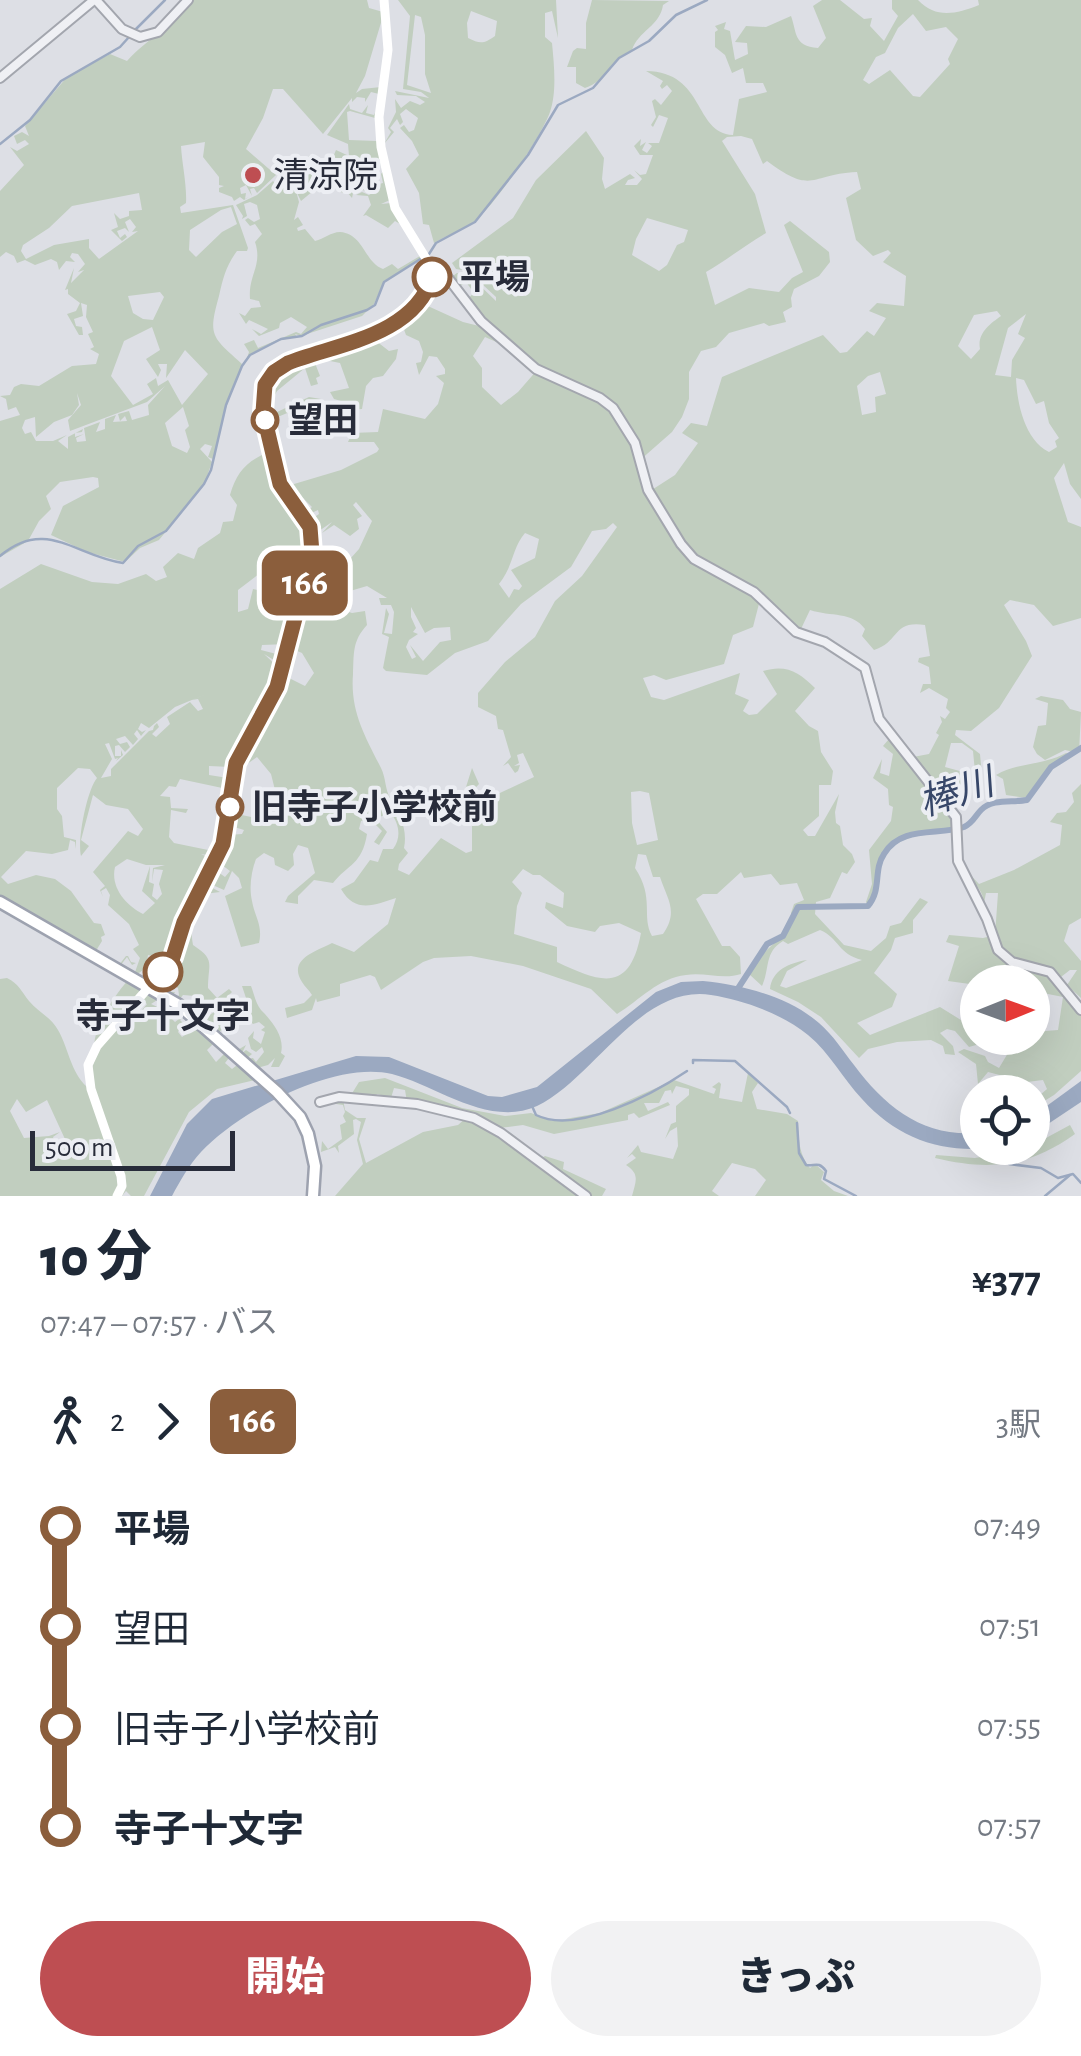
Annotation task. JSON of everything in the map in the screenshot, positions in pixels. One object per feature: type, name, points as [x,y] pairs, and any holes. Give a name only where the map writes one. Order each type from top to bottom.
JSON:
[{"type":"main road","points":[[117,1196],[122,1176],[91,1089],[88,1065],[97,1046],[171,962],[184,922],[221,849],[236,763],[277,687],[312,553],[310,527],[286,497],[278,476],[263,412],[265,385],[274,372],[288,363],[396,322],[428,287],[432,271],[397,214],[384,161],[379,126],[388,58],[384,0]]},
{"type":"main road","points":[[0,902],[186,1010],[256,1074],[295,1111],[313,1151],[313,1196]]},
{"type":"street","points":[[0,78],[95,0],[122,29],[140,37],[158,32],[188,0]]},
{"type":"street","points":[[432,271],[443,272],[481,321],[536,369],[600,398],[613,408],[635,442],[648,490],[694,559],[754,592],[796,632],[836,648],[865,668],[879,719],[956,817],[958,861],[984,911],[998,950],[1012,962],[1050,972],[1081,1010]]},
{"type":"street","points":[[320,1102],[339,1096],[423,1105],[474,1118],[501,1132],[586,1196]]},
{"type":"green space","points":[[191,0],[367,0],[369,8],[383,12],[383,16],[356,93],[381,87],[379,94],[371,92],[365,102],[365,98],[357,97],[352,102],[352,98],[323,134],[283,89],[273,89],[246,149],[276,175],[257,193],[250,189],[252,196],[246,185],[240,188],[241,194],[246,193],[245,199],[249,197],[244,200],[240,197],[234,201],[219,192],[224,186],[219,185],[219,177],[203,157],[205,142],[181,146],[186,203],[180,207],[181,213],[233,205],[248,248],[237,251],[228,267],[214,320],[218,341],[242,364],[213,459],[208,457],[212,446],[205,444],[200,449],[212,462],[204,485],[159,540],[140,548],[125,562],[87,552],[51,535],[63,506],[99,487],[98,478],[93,477],[60,482],[46,496],[51,509],[28,541],[0,557],[0,421],[20,415],[16,407],[8,410],[6,399],[0,396],[10,395],[21,384],[39,386],[72,366],[96,364],[99,354],[90,349],[94,347],[88,334],[93,332],[86,317],[87,305],[81,303],[83,316],[74,319],[76,326],[82,327],[83,335],[79,335],[67,314],[76,311],[80,303],[65,290],[74,268],[71,283],[84,270],[78,272],[85,264],[78,254],[72,253],[70,257],[75,262],[66,261],[59,270],[57,262],[51,259],[35,265],[25,260],[17,263],[6,252],[0,257],[0,191],[24,165],[10,147],[17,151],[29,144],[25,140],[17,144],[14,136],[22,132],[29,136],[25,126],[67,77],[110,54],[127,61]],"holes":[[[139,193],[142,210],[129,211],[129,216],[120,219],[114,213],[118,227],[111,230],[122,241],[127,237],[125,234],[120,238],[117,231],[125,228],[129,232],[125,222],[130,219],[136,227],[132,232],[138,231],[99,259],[89,248],[89,239],[54,245],[26,259],[21,251],[23,245],[72,206]],[[231,207],[237,224],[222,232],[196,257],[189,250],[190,230]],[[160,292],[164,297],[153,320],[133,313],[128,296]],[[152,327],[160,350],[146,359],[158,377],[158,364],[167,364],[166,378],[185,350],[208,374],[182,405],[168,380],[158,386],[156,378],[147,384],[153,394],[133,405],[111,376],[124,341]],[[165,386],[148,405],[149,415],[132,420],[129,411],[118,414],[120,421],[125,416],[127,421],[113,422],[116,415],[105,419],[105,429],[96,432],[100,422],[84,428],[86,441],[77,442],[76,438],[84,434],[68,437],[68,449],[58,441],[67,435],[53,441],[36,441],[31,432],[25,434],[22,428],[25,420],[35,417],[36,437],[54,422],[72,415],[79,405],[77,393],[81,405],[68,420],[70,431],[147,402]],[[183,407],[190,447],[187,453],[172,446],[165,423]]]},
{"type":"green space","points":[[398,0],[556,0],[558,38],[552,11],[545,13],[545,37],[552,43],[554,78],[552,104],[545,124],[517,170],[484,212],[471,224],[434,243],[429,225],[423,224],[419,193],[406,169],[419,155],[400,128],[404,125],[409,132],[414,130],[418,118],[406,109],[400,114],[403,122],[400,125],[397,119],[390,128],[394,132],[384,144],[391,132],[388,128],[396,112],[395,99],[401,108],[410,101],[420,105],[425,102],[416,96],[397,95],[395,91],[429,98],[421,92],[403,89],[410,16]],"holes":[[[471,11],[497,21],[495,36],[482,42],[468,38]],[[415,15],[421,17],[425,35],[425,74],[431,93],[407,85]]]},
{"type":"green space","points":[[592,0],[669,1],[632,50],[618,59],[599,81],[585,88],[576,83],[576,67],[567,67],[573,51],[586,49],[586,23]]},
{"type":"green space","points":[[822,0],[840,0],[864,19],[872,18],[870,26],[884,41],[898,16],[892,9],[892,0],[918,0],[932,10],[947,13],[979,5],[978,0],[1081,0],[1081,499],[1070,484],[1064,463],[1054,478],[1068,522],[1081,527],[1081,618],[1053,626],[1034,605],[1010,600],[1004,605],[1032,656],[999,708],[971,731],[956,730],[955,735],[980,754],[982,775],[975,772],[973,751],[962,743],[951,743],[945,767],[967,773],[962,776],[964,787],[952,813],[955,829],[911,837],[892,847],[880,866],[868,905],[872,884],[869,850],[891,821],[893,807],[889,805],[888,789],[873,778],[882,759],[880,773],[889,776],[893,754],[883,746],[889,739],[913,757],[929,754],[939,735],[936,733],[942,722],[940,716],[945,719],[950,712],[946,708],[948,699],[929,688],[920,693],[923,684],[931,684],[929,667],[918,662],[919,658],[930,656],[925,625],[907,626],[874,650],[862,636],[865,629],[854,619],[810,610],[800,631],[761,596],[753,627],[733,635],[724,664],[666,680],[654,675],[643,678],[651,697],[664,700],[740,673],[735,694],[749,700],[743,711],[749,715],[757,714],[777,694],[763,671],[792,671],[815,688],[795,711],[818,731],[821,752],[833,771],[831,785],[819,785],[819,816],[803,830],[808,836],[815,836],[839,794],[836,823],[843,845],[855,862],[847,874],[842,872],[830,898],[816,902],[815,914],[844,945],[871,951],[886,938],[890,926],[901,923],[920,898],[928,902],[913,920],[913,933],[895,938],[874,973],[897,994],[892,1007],[857,1023],[870,1035],[940,1007],[960,1019],[960,1037],[947,1029],[940,1033],[953,1046],[955,1055],[945,1054],[943,1046],[931,1040],[868,1049],[859,1058],[821,1017],[770,989],[778,972],[794,963],[807,960],[787,971],[780,986],[786,988],[862,960],[848,954],[820,930],[777,945],[762,986],[749,974],[793,921],[794,904],[804,900],[797,883],[780,885],[771,874],[744,878],[741,872],[717,894],[703,894],[696,899],[722,946],[730,946],[740,957],[741,974],[676,977],[617,1014],[591,989],[523,966],[471,956],[423,962],[381,990],[370,975],[340,984],[340,996],[317,1002],[316,998],[312,1010],[287,1018],[285,1008],[304,1003],[312,995],[298,974],[301,962],[332,943],[354,952],[388,924],[396,898],[360,905],[341,889],[354,882],[370,860],[378,862],[383,849],[393,849],[398,830],[390,812],[376,819],[387,832],[379,845],[374,842],[382,831],[370,819],[361,821],[359,829],[367,834],[358,858],[333,883],[314,880],[298,896],[298,904],[285,902],[315,873],[308,848],[298,845],[293,854],[294,865],[288,871],[264,853],[256,859],[251,891],[259,943],[241,947],[225,896],[242,888],[239,878],[232,871],[224,890],[208,883],[219,867],[218,872],[225,877],[230,871],[218,862],[228,835],[242,834],[244,830],[231,826],[232,813],[270,821],[280,810],[271,774],[257,757],[236,772],[242,751],[278,700],[285,676],[305,686],[314,673],[302,653],[290,648],[313,565],[333,586],[340,609],[352,613],[365,611],[367,625],[356,642],[354,654],[354,700],[360,723],[383,772],[388,795],[402,821],[404,848],[408,853],[398,870],[409,875],[441,838],[466,853],[472,851],[472,826],[461,812],[464,806],[460,806],[472,768],[479,784],[467,797],[467,805],[534,777],[523,753],[517,755],[519,763],[514,766],[520,765],[515,773],[508,763],[503,766],[511,757],[503,730],[498,729],[496,716],[478,707],[478,693],[505,662],[535,637],[555,601],[582,576],[617,527],[613,523],[606,529],[592,531],[571,567],[521,604],[488,641],[455,653],[427,675],[386,671],[383,668],[389,637],[382,634],[386,608],[389,614],[384,633],[392,634],[394,612],[391,605],[381,605],[379,598],[387,598],[367,586],[340,594],[331,580],[342,575],[341,569],[359,549],[372,521],[356,502],[353,505],[362,516],[357,519],[359,529],[350,536],[334,525],[322,533],[332,522],[319,531],[316,518],[310,520],[319,514],[318,510],[307,515],[312,507],[303,498],[297,503],[302,510],[284,487],[341,470],[377,452],[374,442],[348,442],[352,433],[378,432],[383,409],[425,419],[438,404],[444,383],[436,376],[445,374],[445,369],[437,357],[429,356],[419,375],[416,363],[421,362],[423,352],[419,341],[406,335],[402,324],[419,302],[487,328],[510,348],[485,337],[473,356],[482,368],[482,387],[501,405],[518,392],[538,369],[471,307],[466,300],[474,293],[466,282],[457,288],[450,278],[457,273],[471,277],[496,301],[482,284],[489,280],[488,271],[480,272],[486,278],[480,282],[452,263],[513,218],[536,180],[586,131],[604,158],[605,189],[630,174],[635,178],[625,185],[637,185],[642,179],[634,170],[646,174],[653,155],[640,155],[634,146],[641,139],[640,146],[646,142],[642,150],[647,153],[652,146],[648,143],[659,143],[668,118],[659,115],[651,125],[656,117],[652,101],[655,99],[661,105],[672,91],[667,85],[662,89],[663,81],[646,71],[679,81],[711,124],[720,132],[733,135],[739,99],[767,92],[763,83],[746,83],[743,68],[732,73],[725,55],[715,47],[715,26],[726,22],[724,29],[730,31],[735,60],[748,54],[747,43],[735,42],[746,26],[766,27],[791,16],[804,44],[818,48],[826,38],[813,6]],"holes":[[[913,14],[926,31],[946,27],[958,39],[948,59],[950,64],[920,97],[913,96],[890,70],[869,84],[863,80],[876,57],[885,53],[898,28]],[[741,136],[752,139],[763,164],[767,161],[794,178],[812,180],[857,172],[861,189],[846,198],[856,240],[873,256],[888,250],[891,253],[883,262],[906,276],[904,306],[877,303],[869,311],[886,318],[874,336],[867,331],[847,352],[840,353],[823,335],[722,377],[707,426],[691,423],[682,433],[698,443],[675,475],[647,493],[639,461],[672,432],[682,417],[689,399],[689,372],[701,351],[716,347],[729,333],[764,323],[769,326],[786,322],[783,312],[792,307],[794,289],[819,276],[830,262],[829,252],[790,221],[784,225],[803,272],[779,292],[749,288],[715,305],[706,272],[766,233],[755,194],[722,141]],[[647,218],[688,230],[684,242],[677,245],[667,265],[659,271],[632,255]],[[997,311],[1001,316],[985,329],[980,349],[971,359],[958,346],[974,315]],[[1026,314],[1018,334],[1025,338],[1012,360],[1011,377],[995,375],[1008,328]],[[880,372],[886,394],[875,397],[876,412],[862,415],[857,386]],[[1016,378],[1024,380],[1036,404],[1044,401],[1049,423],[1059,438],[1055,441],[1057,447],[1049,452],[1034,439],[1018,399]],[[525,533],[539,539],[535,558],[511,570],[522,586],[514,589],[509,598],[499,584]],[[411,607],[425,633],[450,627],[451,640],[440,642],[423,661],[410,645],[416,657],[412,659],[406,647],[418,634],[413,632],[416,628]],[[631,792],[649,793],[658,840],[637,845]],[[638,854],[646,855],[653,877],[660,877],[668,899],[671,912],[663,934],[652,936],[649,929],[641,879],[635,868]],[[523,869],[540,875],[564,893],[563,908],[546,902],[545,908],[567,926],[595,932],[600,926],[619,923],[641,933],[630,966],[612,978],[588,975],[557,962],[557,947],[514,934],[522,893],[512,882]]]},
{"type":"green space","points":[[349,104],[350,109],[362,113],[368,105],[366,113],[374,115],[378,107],[381,161],[348,165],[331,162],[336,150],[349,156],[348,144],[327,135]],"holes":[[[347,112],[375,118],[377,141],[349,140]]]},
{"type":"green space","points":[[310,155],[326,162],[324,170],[328,175],[331,171],[341,173],[345,167],[347,172],[357,172],[351,174],[360,182],[362,171],[367,172],[371,186],[383,183],[384,170],[390,200],[381,204],[391,203],[402,225],[395,221],[388,228],[363,216],[371,205],[368,196],[356,195],[369,195],[369,188],[364,191],[361,185],[354,189],[352,198],[347,192],[342,193],[335,178],[330,177],[301,201],[296,191],[299,202],[294,220],[298,217],[303,225],[298,231],[305,229],[315,241],[337,232],[348,234],[383,269],[392,264],[398,269],[422,258],[384,281],[374,304],[362,316],[301,336],[295,334],[297,337],[261,348],[246,361],[249,352],[244,344],[254,340],[258,348],[296,332],[301,334],[307,327],[291,317],[280,323],[279,328],[259,336],[252,329],[261,334],[268,329],[249,320],[246,324],[239,313],[245,316],[251,308],[261,307],[259,301],[250,299],[250,291],[257,257],[255,242],[262,234],[255,224],[250,226],[245,220],[260,219],[257,205],[244,204],[247,216],[242,219],[236,205],[257,195],[273,181],[277,185],[285,179],[282,173],[289,168],[302,178],[312,173],[312,168],[293,168],[304,158],[318,168],[320,161]]},
{"type":"green space","points":[[371,337],[389,351],[398,349],[396,359],[383,376],[373,378],[366,386],[362,409],[351,410],[348,403],[334,399],[330,392],[349,388],[340,363],[325,360],[315,363],[320,376],[316,378],[318,384],[311,386],[305,368],[277,391],[270,404],[277,412],[309,397],[321,399],[268,421],[257,417],[256,425],[252,420],[261,387],[275,377],[279,382],[279,370],[332,350],[338,354],[343,346]]},
{"type":"green space","points":[[269,452],[283,498],[303,519],[312,544],[288,644],[262,645],[261,650],[284,656],[282,665],[264,654],[280,669],[271,696],[231,767],[209,766],[209,775],[228,778],[231,770],[228,797],[227,789],[180,779],[176,787],[169,786],[160,796],[170,797],[171,808],[188,809],[186,813],[171,810],[169,837],[174,843],[213,851],[220,841],[212,856],[201,854],[214,860],[183,920],[173,952],[160,972],[157,966],[150,970],[148,967],[156,964],[156,957],[148,955],[146,968],[136,975],[142,977],[142,982],[119,968],[119,965],[126,956],[128,956],[136,963],[132,965],[127,957],[120,966],[134,975],[140,958],[133,949],[139,945],[129,924],[108,905],[110,895],[106,888],[101,891],[103,897],[100,890],[105,886],[93,872],[128,831],[138,836],[143,829],[128,809],[106,805],[93,795],[81,840],[89,846],[81,856],[80,839],[84,816],[97,778],[90,769],[78,768],[57,788],[64,837],[76,840],[76,849],[75,842],[70,840],[68,850],[52,854],[26,851],[1,877],[8,884],[36,875],[55,879],[71,891],[94,923],[101,924],[105,935],[94,954],[0,900],[0,589],[41,564],[92,582],[118,584],[146,574],[156,581],[167,577],[163,567],[178,553],[194,559],[198,548],[220,533],[223,522],[233,521],[237,505],[230,495],[240,473]],"holes":[[[268,567],[270,579],[297,587],[288,595],[289,603],[294,604],[292,609],[283,614],[285,596],[253,589],[248,609],[238,612],[238,590]],[[211,692],[192,700],[198,699],[203,709],[198,711],[190,702],[167,717],[170,724],[156,737],[152,734],[159,727],[157,723],[111,769],[111,776],[101,778],[112,759],[105,744],[109,743],[116,761],[123,755],[121,750],[121,756],[115,756],[115,746],[125,752],[130,747],[116,739],[125,736],[133,745],[138,739],[134,734],[137,730],[141,736],[146,730],[138,729],[141,723],[149,728],[175,707]],[[127,859],[165,865],[153,868],[152,882],[154,869],[163,870],[159,884],[162,894],[157,900],[152,896],[154,884],[149,882],[150,866],[142,891],[155,903],[143,914],[121,895],[115,882],[115,867]]]},
{"type":"green space","points":[[1041,696],[1063,700],[1070,709],[1081,712],[1079,753],[1065,750],[1045,760],[1037,754],[1033,747],[1038,726],[1046,725],[1048,703],[1035,699]]},
{"type":"green space","points":[[1066,753],[1072,755],[1047,770],[1027,798],[1006,795],[1003,779],[996,775],[1013,768]]},
{"type":"green space","points":[[1081,784],[1081,918],[1069,925],[1064,941],[1081,961],[1081,998],[1067,985],[1077,970],[1070,970],[1057,980],[1081,1008],[1081,1071],[1050,1097],[1050,1075],[977,1075],[976,1064],[962,1055],[985,1056],[999,1068],[1007,1055],[1050,1055],[1050,1031],[1058,1030],[1063,997],[1050,994],[1050,965],[960,965],[960,983],[948,981],[959,946],[946,942],[949,935],[995,935],[998,893],[986,893],[984,903],[962,865],[959,843],[964,868],[979,884],[1014,870],[1060,845],[1062,825],[1050,822],[1057,813],[1066,812],[1074,802],[1072,793]]},
{"type":"green space","points":[[207,885],[220,892],[204,894],[192,922],[193,945],[208,959],[208,988],[217,998],[229,989],[232,992],[227,997],[233,998],[200,1020],[196,1016],[204,1006],[197,998],[186,1008],[195,996],[183,995],[179,1000],[185,1004],[189,1000],[184,1007],[156,987],[160,980],[157,987],[170,987],[176,999],[179,995],[178,988],[165,975]]},
{"type":"green space","points":[[0,979],[14,983],[55,1025],[87,1087],[97,1050],[131,1013],[138,1015],[147,1004],[143,1001],[136,1007],[147,994],[155,992],[162,997],[151,1004],[162,1009],[170,1002],[163,1010],[173,1012],[170,1017],[175,1022],[187,1013],[180,1020],[183,1023],[178,1032],[182,1037],[190,1031],[190,1025],[198,1023],[217,1040],[207,1050],[216,1062],[228,1050],[232,1054],[225,1063],[232,1069],[241,1062],[259,1079],[217,1089],[189,1112],[144,1196],[131,1196],[126,1191],[122,1196],[0,1196]],"holes":[[[17,1099],[26,1112],[47,1100],[70,1150],[65,1144],[56,1145],[53,1137],[60,1132],[24,1138],[10,1111]]]},
{"type":"green space","points":[[128,980],[144,988],[94,1045],[102,1019]]},
{"type":"green space","points":[[242,986],[251,986],[259,1008],[279,1035],[281,1053],[285,1056],[279,1067],[271,1067],[275,1058],[257,1068],[238,1054],[240,1050],[236,1051],[246,1045],[242,1053],[246,1050],[252,1054],[246,1059],[256,1062],[264,1052],[262,1047],[256,1052],[251,1049],[248,1038],[254,1031],[253,1038],[261,1044],[265,1032],[261,1030],[265,1027],[259,1022],[253,1024],[246,1017],[248,1014],[239,1014],[234,1008],[247,1001]]},
{"type":"green space","points":[[228,1005],[225,1008],[232,1018],[217,1033],[226,1037],[223,1040],[216,1032],[220,1025],[213,1031],[202,1021]]},
{"type":"green space","points":[[748,1073],[758,1083],[752,1092],[757,1109],[787,1114],[798,1121],[803,1157],[810,1168],[815,1164],[824,1172],[821,1180],[848,1196],[755,1196],[766,1180],[755,1169],[732,1163],[712,1191],[719,1196],[632,1196],[635,1175],[626,1165],[636,1158],[632,1154],[627,1158],[638,1145],[641,1152],[673,1159],[678,1146],[677,1127],[665,1139],[671,1124],[676,1122],[676,1106],[689,1095],[689,1089],[676,1086],[672,1094],[671,1090],[665,1091],[659,1103],[644,1103],[648,1111],[668,1102],[670,1105],[639,1118],[634,1113],[628,1115],[628,1120],[554,1134],[523,1125],[499,1128],[407,1102],[405,1090],[394,1088],[391,1098],[379,1100],[381,1095],[377,1094],[374,1098],[351,1095],[359,1082],[385,1078],[462,1108],[505,1116],[531,1113],[553,1121],[600,1113],[674,1080],[714,1094],[716,1089],[712,1087],[719,1082],[719,1098],[742,1102]]},
{"type":"green space","points":[[343,1099],[345,1110],[357,1118],[366,1118],[359,1139],[366,1163],[423,1132],[458,1125],[466,1118],[525,1148],[527,1145],[540,1159],[545,1156],[564,1162],[563,1169],[606,1189],[602,1196],[335,1196],[363,1164],[357,1140],[361,1122],[356,1119],[354,1134],[338,1146],[339,1153],[335,1147],[321,1152],[322,1141],[328,1149],[342,1139],[340,1125],[346,1122],[345,1112],[335,1100]]},
{"type":"green space","points":[[1070,1125],[1075,1134],[1050,1149],[1050,1136]]},
{"type":"green space","points":[[960,1157],[960,1163],[935,1158]]},
{"type":"water","points":[[703,981],[749,989],[807,1014],[838,1043],[892,1106],[923,1124],[960,1133],[960,1148],[921,1140],[890,1124],[855,1091],[808,1035],[775,1014],[711,995],[685,996],[640,1018],[578,1076],[537,1106],[500,1112],[392,1074],[343,1075],[289,1092],[239,1121],[201,1152],[172,1196],[150,1196],[187,1124],[212,1099],[356,1056],[389,1057],[488,1096],[502,1097],[537,1087],[656,992],[681,982]]},
{"type":"water","points":[[1081,1081],[1081,1102],[1050,1123],[1050,1104]]},
{"type":"waterway","points":[[134,31],[165,0]]},
{"type":"waterway","points":[[429,254],[436,243],[475,222],[528,155],[558,105],[593,88],[619,58],[649,41],[676,15],[707,0]]},
{"type":"waterway","points":[[0,144],[30,120],[61,81],[120,47],[129,37]]},
{"type":"waterway","points":[[0,556],[17,545],[46,539],[123,563],[138,546],[166,531],[204,484],[226,405],[250,355],[281,339],[302,336],[321,325],[367,310],[375,305],[384,282],[422,258]]},
{"type":"waterway","name":"棒川","points":[[737,990],[767,944],[783,936],[798,907],[868,906],[875,893],[881,860],[891,845],[910,835],[964,827],[991,804],[1027,800],[1051,767],[1081,748]]},
{"type":"waterway","points":[[693,1063],[735,1061],[790,1113]]},
{"type":"waterway","points":[[532,1106],[536,1115],[553,1120],[593,1116],[635,1100],[687,1071]]},
{"type":"waterway","points":[[797,1123],[799,1153],[806,1165],[821,1166],[826,1171],[824,1179],[856,1196]]},
{"type":"waterway","points":[[1017,1165],[1041,1168],[1058,1178],[1073,1174],[1081,1183]]},
{"type":"waterway","points":[[1045,1196],[1070,1175]]},
{"type":"bus line","name":"166","points":[[163,972],[223,844],[232,775],[243,746],[277,687],[312,553],[310,527],[280,484],[263,412],[265,385],[274,372],[288,363],[396,322],[420,298],[432,277]]},
{"type":"place","name":"清涼院","points":[[253,175]]},
{"type":"place","name":"平場","points":[[432,277]]},
{"type":"place","name":"望田","points":[[265,420]]},
{"type":"place","name":"旧寺子小学校前","points":[[230,807]]},
{"type":"place","name":"寺子十文字","points":[[163,972]]}]
